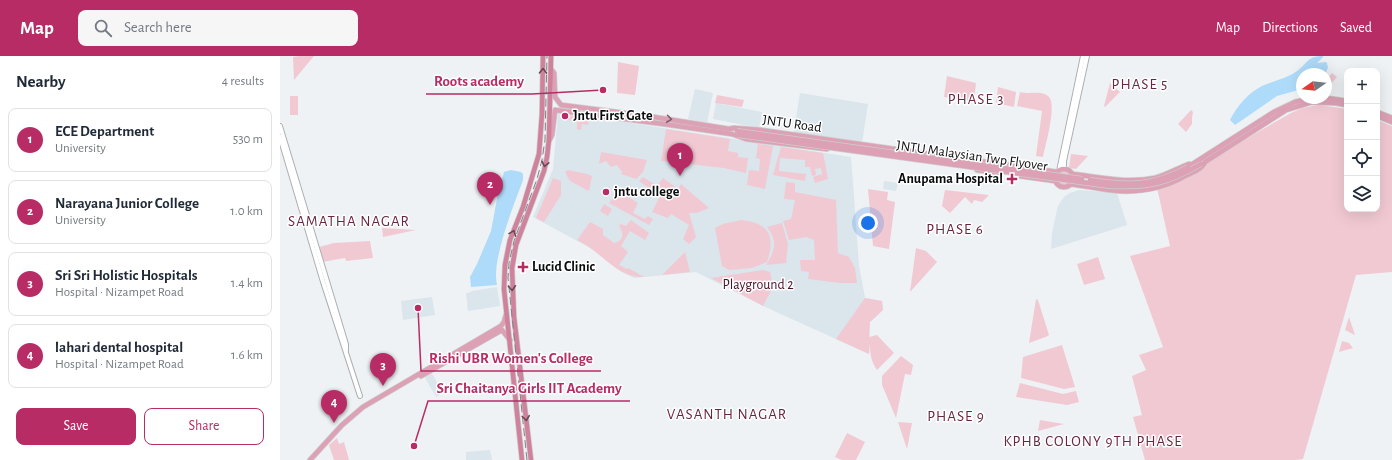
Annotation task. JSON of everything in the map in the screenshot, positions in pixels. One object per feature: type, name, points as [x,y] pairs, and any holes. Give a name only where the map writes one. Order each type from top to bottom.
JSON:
[{"type":"highway","points":[[522,460],[504,289],[505,265],[510,240],[523,207],[539,154],[543,102],[543,56]]},
{"type":"highway","points":[[531,460],[511,277],[516,245],[544,171],[549,142],[551,56]]},
{"type":"highway","points":[[523,207],[524,211],[528,210]]},
{"type":"highway","points":[[519,215],[524,215],[526,218]]},
{"type":"main road","points":[[1060,171],[1083,56]]},
{"type":"main road","points":[[1072,174],[1073,180],[1066,187],[1062,186],[1056,181],[1056,177],[1064,161],[1087,56]]},
{"type":"main road","points":[[551,69],[554,73],[555,98],[561,105],[560,109],[562,112]]},
{"type":"main road","points":[[1332,99],[1344,101]]},
{"type":"main road","points":[[1060,171],[1068,170],[1072,174],[1128,181],[1143,180],[1164,175],[1186,165],[1193,164],[1284,106],[1296,102]]},
{"type":"main road","points":[[1070,184],[1118,191],[1162,186],[1190,174],[1203,165],[1203,163],[1286,110],[1312,102],[1344,104]]},
{"type":"main road","name":"JNTU Road","points":[[561,105],[728,129],[760,130],[985,162],[1060,171]]},
{"type":"main road","points":[[549,142],[552,135],[555,110],[562,112]]},
{"type":"main road","points":[[602,116],[603,110]]},
{"type":"main road","name":"JNTU Road","points":[[562,112],[732,134],[746,139],[925,162],[1056,181]]},
{"type":"main road","points":[[1380,113],[1392,118]]},
{"type":"main road","points":[[1380,117],[1392,122]]},
{"type":"main road","points":[[280,126],[312,241]]},
{"type":"main road","name":"JNTU Malaysian Twp Flyover","points":[[728,129],[738,132],[1110,186],[1141,187],[1160,183],[1182,175],[1203,163]]},
{"type":"main road","name":"JNTU Malaysian Twp Flyover","points":[[732,134],[738,132],[1124,184],[1155,181],[1193,164]]},
{"type":"main road","points":[[280,137],[333,310],[346,344],[346,352],[360,396]]},
{"type":"main road","points":[[983,171],[985,162]]},
{"type":"main road","points":[[1097,188],[1098,178]]},
{"type":"main road","points":[[312,460],[342,425],[363,407],[501,326],[507,314]]},
{"type":"main road","points":[[312,460],[353,417],[380,399],[502,330],[510,341]]},
{"type":"shaded area","points":[[695,89],[713,93],[707,123],[688,119]]},
{"type":"shaded area","points":[[800,93],[868,104],[862,143],[794,132]]},
{"type":"shaded area","points":[[716,103],[762,112],[759,128],[713,119]]},
{"type":"shaded area","points":[[558,114],[618,121],[851,157],[859,265],[865,298],[882,301],[883,310],[870,322],[869,354],[763,306],[696,272],[634,278],[620,271],[592,249],[533,217],[553,169]]},
{"type":"shaded area","points":[[884,181],[898,183],[896,191],[883,189]]},
{"type":"shaded area","points":[[1079,190],[1117,193],[1127,225],[1051,249],[1052,233],[1058,206],[1064,197]]},
{"type":"shaded area","points":[[497,287],[500,306],[468,311],[466,293]]},
{"type":"shaded area","points":[[432,297],[435,315],[403,320],[401,301]]},
{"type":"shaded area","points":[[431,372],[443,393],[436,397],[424,376]]},
{"type":"shaded area","points":[[490,450],[492,460],[466,460],[466,452]]},
{"type":"green space","points":[[314,56],[294,80],[293,57]]},
{"type":"green space","points":[[618,62],[639,66],[635,95],[617,93]]},
{"type":"green space","points":[[1332,73],[1337,77],[1332,83]]},
{"type":"green space","points":[[947,76],[976,83],[974,101],[944,97]]},
{"type":"green space","points":[[1110,83],[1120,92],[1105,107],[1104,106]]},
{"type":"green space","points":[[998,87],[1016,92],[1014,107],[996,103]]},
{"type":"green space","points":[[1020,92],[1045,94],[1051,100],[1051,115],[1043,157],[1036,156],[1042,111],[1017,106]]},
{"type":"green space","points":[[717,95],[744,100],[742,107],[715,103]]},
{"type":"green space","points":[[290,96],[298,96],[298,115],[290,115]]},
{"type":"green space","points":[[1319,105],[1344,109],[1344,212],[1380,212],[1380,121],[1392,126],[1392,272],[1356,275],[1303,459],[1145,460],[1133,417],[1142,415],[1132,376],[1146,370],[1139,355],[1163,347],[1130,256],[1170,246],[1157,188],[1188,176],[1230,148],[1302,108]]},
{"type":"green space","points":[[1191,110],[1193,112],[1192,124],[1186,132],[1178,124]]},
{"type":"green space","points":[[568,115],[589,118],[588,125],[582,124],[581,130],[577,129],[577,121],[568,120]]},
{"type":"green space","points":[[666,129],[730,139],[728,151],[738,153],[738,157],[748,158],[746,173],[724,168],[661,161]]},
{"type":"green space","points":[[758,144],[773,146],[765,189],[747,185],[749,170],[759,171],[760,159],[756,158]]},
{"type":"green space","points":[[781,147],[823,153],[828,179],[815,183],[813,177],[822,174],[821,168],[815,169],[816,175],[812,176],[810,167],[805,167],[805,160],[780,158],[779,171],[806,174],[805,181],[773,175]]},
{"type":"green space","points":[[601,152],[647,160],[643,172],[636,179],[621,174],[622,172],[617,165],[611,167],[606,161],[599,164]]},
{"type":"green space","points":[[1071,154],[1088,156],[1076,169],[1069,168]]},
{"type":"green space","points":[[568,170],[592,176],[589,191],[570,181],[565,172]]},
{"type":"green space","points":[[1061,171],[1067,171],[1071,175],[1071,181],[1067,185],[1061,185],[1057,181],[1057,175]]},
{"type":"green space","points":[[643,177],[657,186],[663,178],[678,189],[681,184],[709,208],[697,213],[689,213],[696,237],[689,244],[683,239],[689,225],[671,214],[668,218],[652,212],[660,196],[639,181]]},
{"type":"green space","points":[[553,178],[561,181],[561,195],[544,222],[536,218]]},
{"type":"green space","points":[[786,182],[795,183],[795,192],[836,200],[838,253],[849,257],[855,268],[857,283],[840,283],[808,279],[809,272],[801,271],[800,260],[815,260],[814,240],[806,237],[789,240],[783,221],[791,219],[795,200],[784,199]]},
{"type":"green space","points":[[868,189],[888,192],[887,200],[895,202],[889,249],[873,246]]},
{"type":"green space","points":[[945,190],[989,195],[982,202],[974,200],[972,204],[965,197],[950,213],[942,206]]},
{"type":"green space","points":[[618,191],[638,203],[633,213],[645,219],[648,216],[653,219],[649,225],[609,203]]},
{"type":"green space","points":[[604,204],[612,209],[608,216],[600,211]]},
{"type":"green space","points":[[631,220],[649,233],[645,240],[630,231],[621,246],[628,252],[619,265],[644,277],[636,277],[623,272],[577,240],[590,222],[603,229],[603,235],[614,243],[617,242],[622,236],[622,231],[619,226],[621,224],[626,226]]},
{"type":"green space","points":[[741,220],[758,224],[768,232],[771,245],[770,253],[767,262],[752,268],[729,270],[722,266],[715,228],[723,224]]},
{"type":"green space","points":[[782,223],[788,244],[786,263],[766,265],[772,255],[774,246],[773,237],[767,227]]},
{"type":"green space","points":[[382,228],[416,230],[383,237]]},
{"type":"green space","points":[[370,241],[373,258],[346,261],[345,258],[322,262],[319,247],[334,243]]},
{"type":"green space","points":[[916,248],[926,251],[937,262],[910,292]]},
{"type":"green space","points":[[685,252],[690,272],[662,275]]},
{"type":"green space","points":[[1098,257],[1105,279],[1084,285],[1077,264]]},
{"type":"green space","name":"Playground 2","points":[[763,270],[770,272],[773,287],[763,306],[711,278]]},
{"type":"green space","points":[[865,298],[882,301],[883,310],[870,322],[869,337],[877,335],[894,353],[877,370],[871,357],[870,344],[869,354],[836,339]]},
{"type":"green space","points":[[1036,299],[1038,300],[1049,335],[1029,343]]},
{"type":"green space","points":[[1349,317],[1355,335],[1345,330]]},
{"type":"green space","points":[[1342,341],[1349,343],[1353,348],[1339,352]]},
{"type":"green space","points":[[1062,345],[1075,387],[1064,389],[1021,378],[1023,357]]},
{"type":"green space","points":[[901,356],[913,365],[911,375],[905,374],[896,418],[882,385],[882,376]]},
{"type":"green space","points":[[1020,383],[1063,394],[1076,391],[1079,402],[1067,405],[1016,397]]},
{"type":"green space","points":[[1040,420],[1064,424],[1038,431]]},
{"type":"green space","points":[[898,422],[912,423],[907,449]]},
{"type":"green space","points":[[847,433],[865,442],[856,460],[842,460],[835,457]]},
{"type":"green space","points":[[337,438],[339,444],[344,442],[349,460],[334,460],[329,445]]},
{"type":"water","points":[[1318,56],[1323,57],[1317,63],[1326,62],[1328,68],[1300,68],[1310,59]]},
{"type":"water","points":[[1296,71],[1296,91],[1277,96],[1235,125],[1230,120],[1243,100],[1252,92],[1262,86]]},
{"type":"water","points":[[511,170],[521,172],[523,174],[523,180],[500,247],[496,274],[497,285],[471,287],[470,277],[491,231],[504,172]]},
{"type":"railway","points":[[527,460],[508,278],[509,263],[514,241],[537,179],[542,160],[545,140],[547,56]]},
{"type":"place","name":"Roots academy","points":[[603,90]]},
{"type":"place","name":"Jntu First Gate","points":[[565,116]]},
{"type":"place","name":"ECE Department","points":[[680,176]]},
{"type":"place","name":"Anupama Hospital","points":[[1012,179]]},
{"type":"place","name":"jntu college","points":[[606,192]]},
{"type":"place","name":"Narayana Junior College","points":[[490,205]]},
{"type":"place","name":"Lucid Clinic","points":[[523,267]]},
{"type":"place","name":"Rishi UBR Women's College","points":[[418,308]]},
{"type":"place","name":"Sri Sri Holistic Hospitals","points":[[383,386]]},
{"type":"place","name":"lahari dental hospital","points":[[334,423]]},
{"type":"place","name":"Sri Chaitanya Girls IIT Academy","points":[[414,446]]},
{"type":"district","name":"PHASE 5","points":[[1140,84]]},
{"type":"district","name":"PHASE 3","points":[[976,99]]},
{"type":"district","name":"SAMATHA NAGAR","points":[[349,221]]},
{"type":"district","name":"PHASE 6","points":[[955,229]]},
{"type":"district","name":"VASANTH NAGAR","points":[[727,414]]},
{"type":"district","name":"PHASE 9","points":[[956,416]]},
{"type":"district","name":"KPHB COLONY 9TH PHASE","points":[[1093,441]]}]
